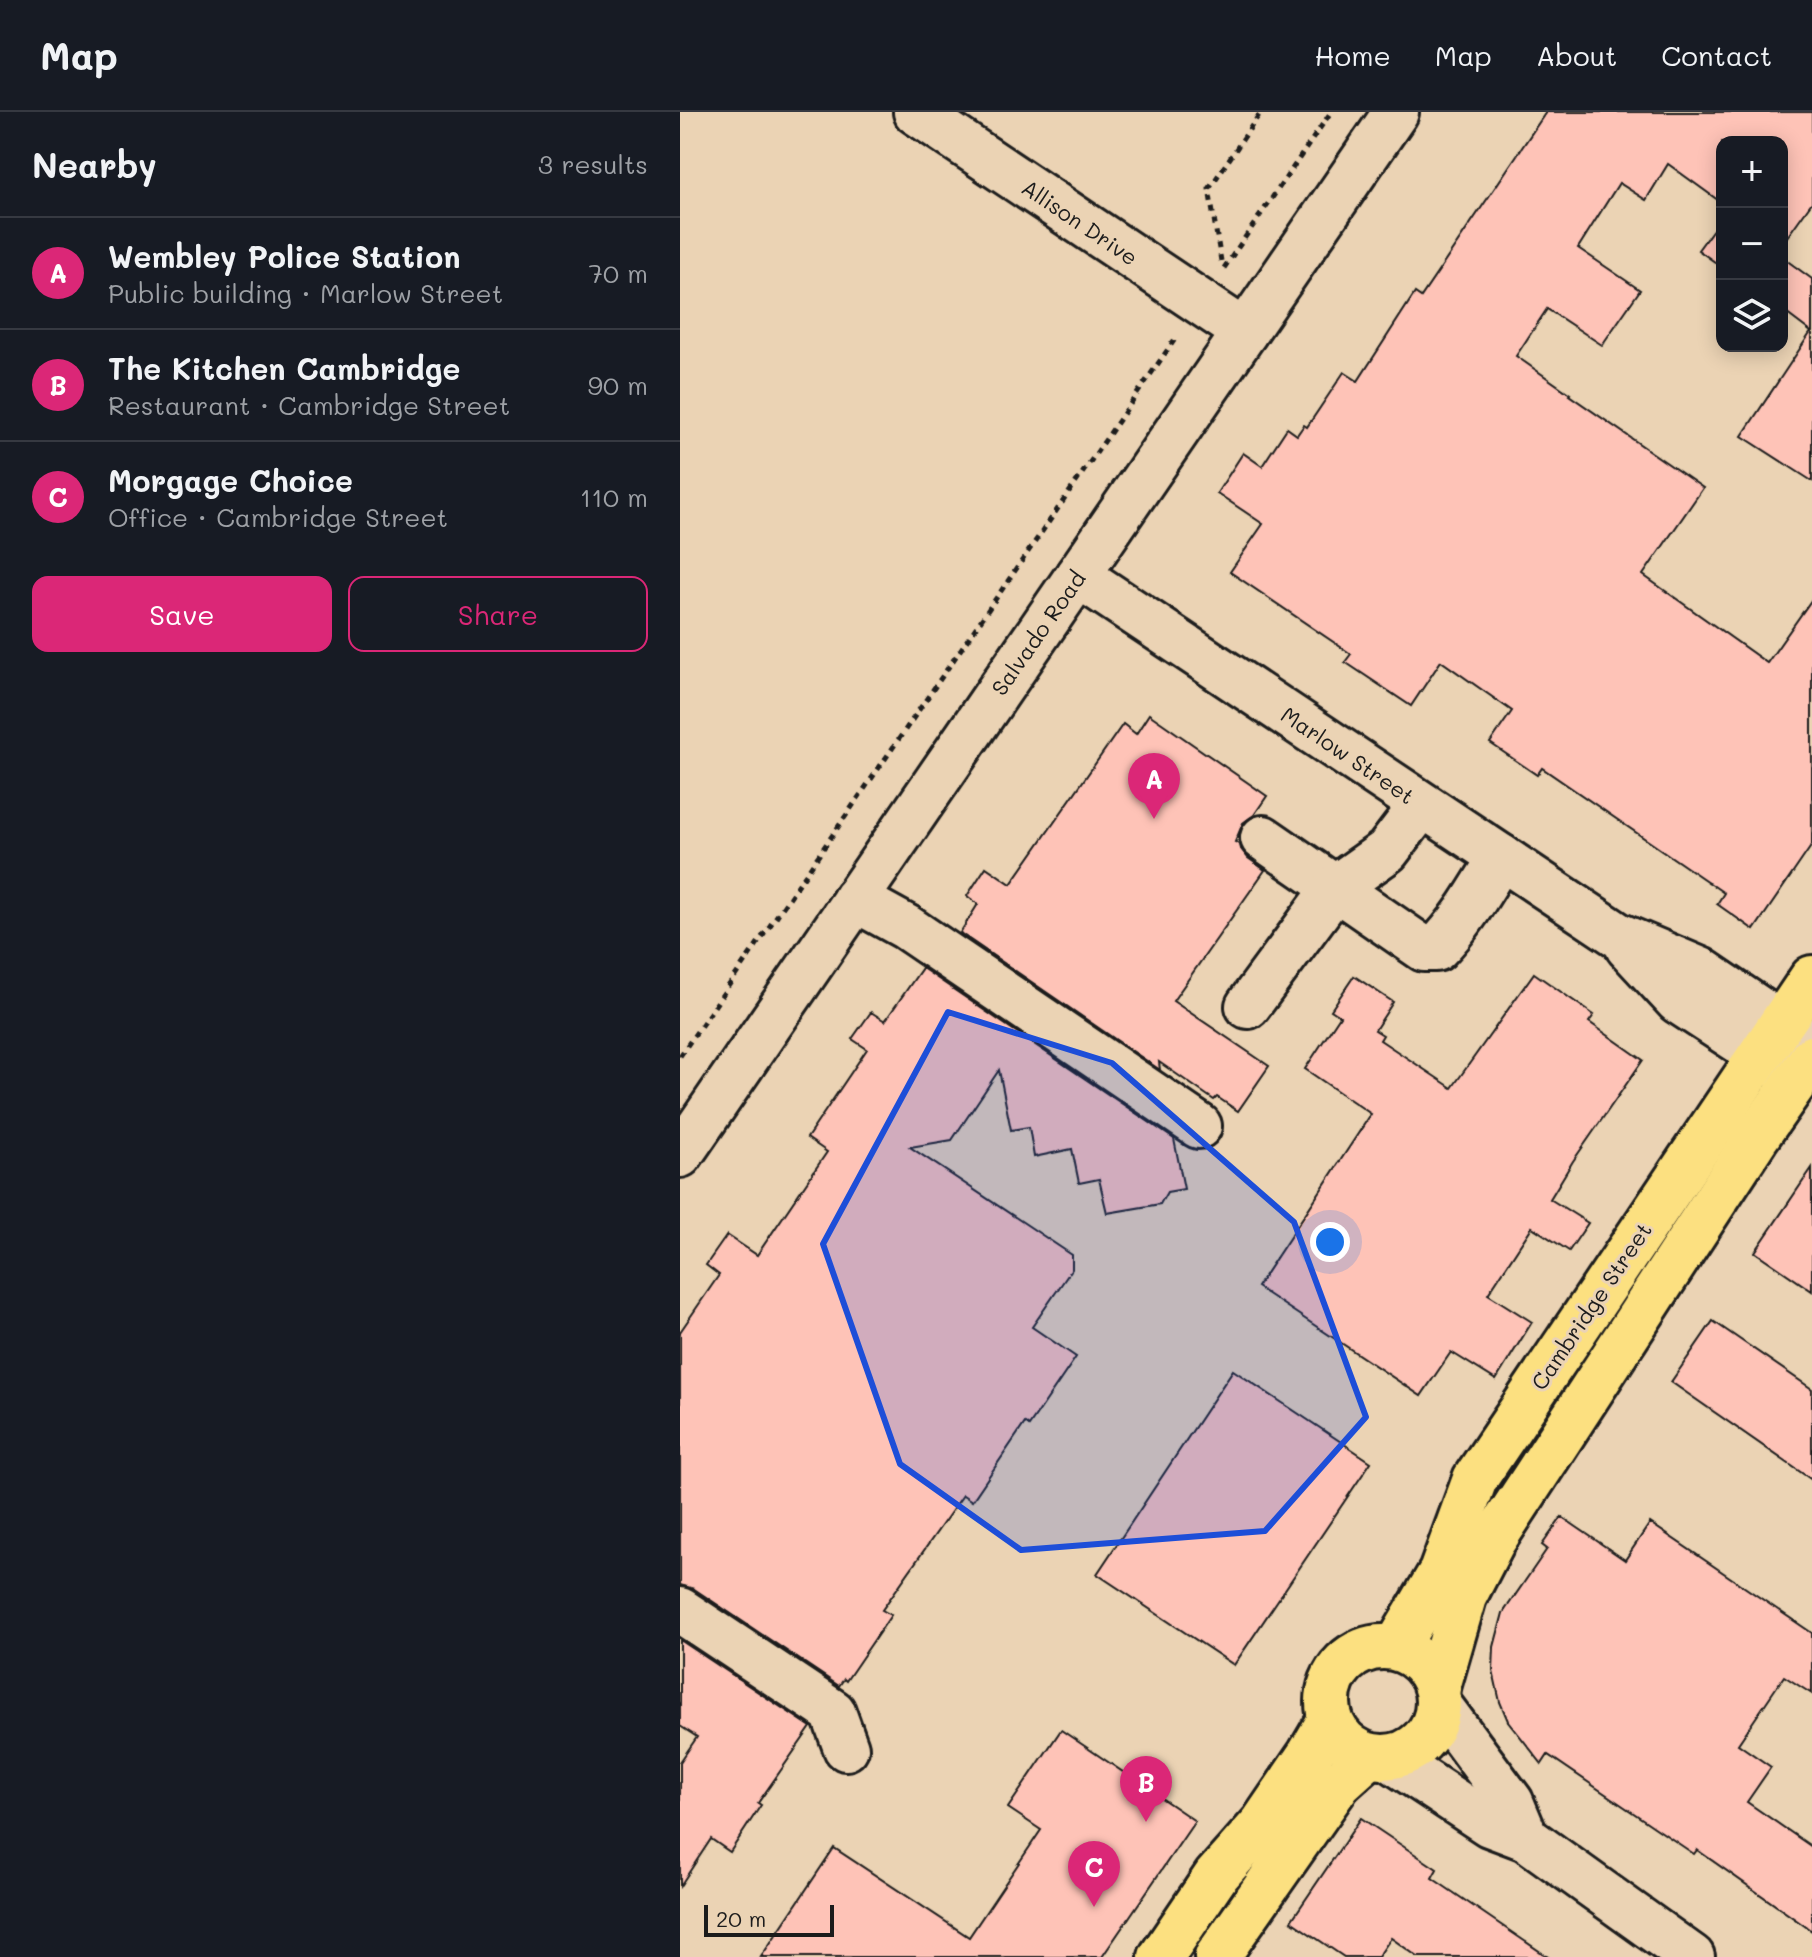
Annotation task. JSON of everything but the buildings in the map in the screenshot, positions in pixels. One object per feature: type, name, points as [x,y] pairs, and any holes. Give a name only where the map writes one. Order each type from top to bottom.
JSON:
[{"type":"main road","name":"Cambridge Street","points":[[1438,1696],[1464,1597],[1493,1541],[1731,1177],[1796,1058],[1812,978]]},
{"type":"main road","name":"Cambridge Street","points":[[1396,1648],[1441,1572],[1475,1479],[1796,1058]]},
{"type":"main road","points":[[1217,1957],[1339,1783],[1379,1757],[1414,1749],[1432,1730],[1438,1696],[1429,1669],[1414,1656],[1396,1648],[1377,1647],[1358,1653],[1342,1664],[1332,1681],[1328,1700],[1330,1720],[1338,1736],[1352,1749],[1379,1757]]},
{"type":"main road","points":[[1161,1957],[1216,1876],[1263,1823],[1330,1720]]},
{"type":"street","name":"Allison Drive","points":[[916,112],[1245,332]]},
{"type":"street","name":"Salvado Road","points":[[680,1155],[1396,112]]},
{"type":"street","name":"Marlow Street","points":[[1078,575],[1618,935],[1678,1001],[1796,1058]]},
{"type":"street","points":[[1248,1006],[1336,887],[1387,851],[1422,805]]},
{"type":"street","points":[[1263,838],[1424,949],[1436,949],[1446,939],[1470,908],[1501,857]]},
{"type":"street","points":[[855,899],[906,927],[1199,1126]]},
{"type":"street","points":[[680,1610],[833,1712],[846,1748]]},
{"type":"street","points":[[1438,1696],[1511,1802],[1526,1838]]},
{"type":"street","points":[[1379,1757],[1489,1824],[1526,1838],[1692,1957]]},
{"type":"path","points":[[1261,112],[1209,189],[1223,270],[1331,112]]},
{"type":"path","points":[[680,1056],[1176,339]]},
{"type":"highlighted area","points":[[948,1012],[1112,1063],[1294,1222],[1366,1417],[1265,1531],[1021,1550],[900,1464],[823,1244]]},
{"type":"place","name":"Wembley Police Station","points":[[1154,819]]},
{"type":"place","name":"The Kitchen Cambridge","points":[[1146,1822]]},
{"type":"place","name":"Morgage Choice","points":[[1094,1907]]}]
